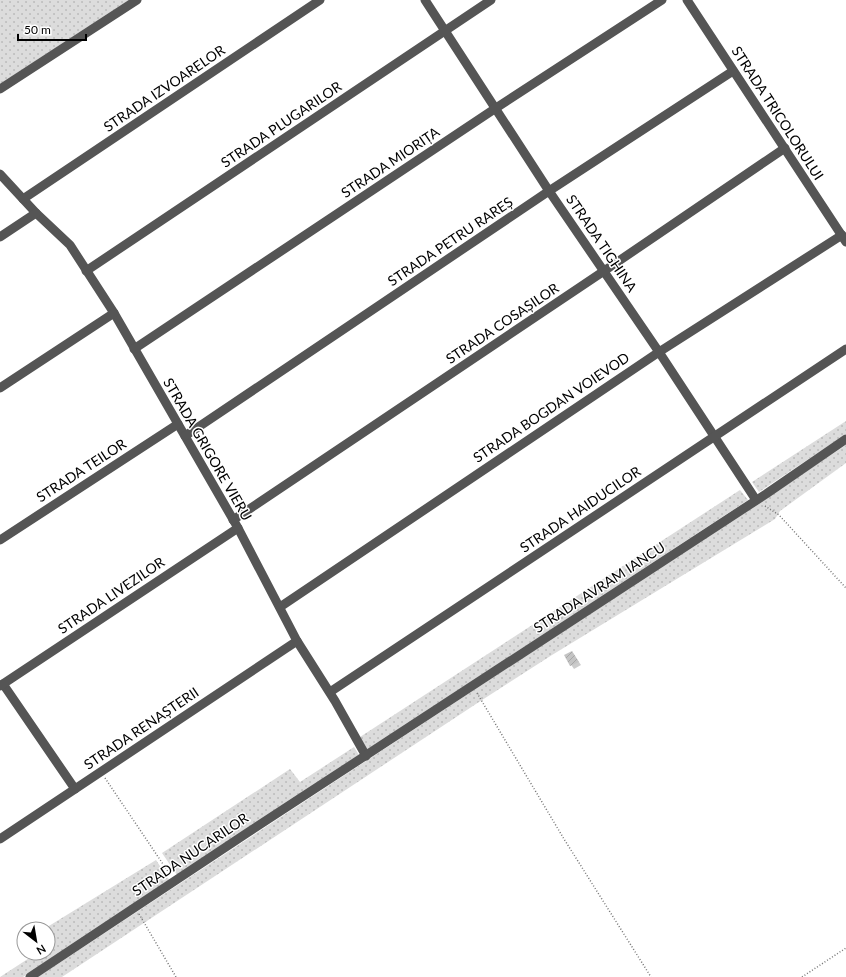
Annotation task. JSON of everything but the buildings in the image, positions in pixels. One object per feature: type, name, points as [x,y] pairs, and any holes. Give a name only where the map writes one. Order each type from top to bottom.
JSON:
[{"type":"street","points":[[0,89],[137,0]]},
{"type":"street","name":"STRADA IZVOARELOR","points":[[23,199],[320,0]]},
{"type":"street","name":"STRADA TIGHINA","points":[[425,0],[446,30],[549,191],[659,352],[756,500]]},
{"type":"street","name":"STRADA PLUGARILOR","points":[[86,271],[491,0]]},
{"type":"street","name":"STRADA MIORIȚA","points":[[134,349],[496,108],[662,0]]},
{"type":"street","name":"STRADA TRICOLORULUI","points":[[687,0],[844,238]]},
{"type":"street","name":"STRADA PETRU RAREȘ","points":[[185,436],[549,191],[733,71]]},
{"type":"street","name":"STRADA COSAȘILOR","points":[[233,520],[785,148]]},
{"type":"street","name":"STRADA GRIGORE VIERU","points":[[0,174],[36,213],[70,245],[114,313],[238,528],[297,641],[330,692],[366,756]]},
{"type":"street","points":[[0,237],[36,213]]},
{"type":"street","name":"STRADA BOGDAN VOIEVOD","points":[[280,607],[659,352],[844,238]]},
{"type":"street","points":[[0,388],[114,313]]},
{"type":"street","name":"STRADA HAIDUCILOR","points":[[330,692],[846,349]]},
{"type":"street","name":"STRADA TEILOR","points":[[0,540],[178,424]]},
{"type":"street","name":"STRADA AVRAM IANCU","points":[[366,756],[756,500],[846,439]]},
{"type":"street","name":"STRADA LIVEZILOR","points":[[2,685],[238,528]]},
{"type":"street","name":"STRADA RENAȘTERII","points":[[0,839],[297,641]]},
{"type":"street","points":[[2,685],[75,789]]},
{"type":"street","name":"STRADA NUCARILOR","points":[[30,977],[366,756]]},
{"type":"path","points":[[756,500],[779,515],[846,588]]},
{"type":"path","points":[[473,686],[564,839],[651,977]]},
{"type":"path","points":[[101,772],[174,881]]},
{"type":"path","points":[[135,907],[176,977]]},
{"type":"path","points":[[802,977],[846,948]]},
{"type":"shaded area","points":[[0,0],[129,0],[0,84]]},
{"type":"shaded area","points":[[846,421],[846,434],[759,492],[752,482]]},
{"type":"shaded area","points":[[846,445],[846,463],[780,511],[775,519],[552,655],[62,977],[38,977]]},
{"type":"shaded area","points":[[740,490],[748,500],[367,750],[360,737]]},
{"type":"shaded area","points":[[354,747],[359,755],[177,875],[162,853],[290,769],[300,782]]},
{"type":"shaded area","points":[[156,860],[170,881],[56,955],[56,922]]},
{"type":"shaded area","points":[[25,961],[48,961],[23,977],[0,977]]}]
